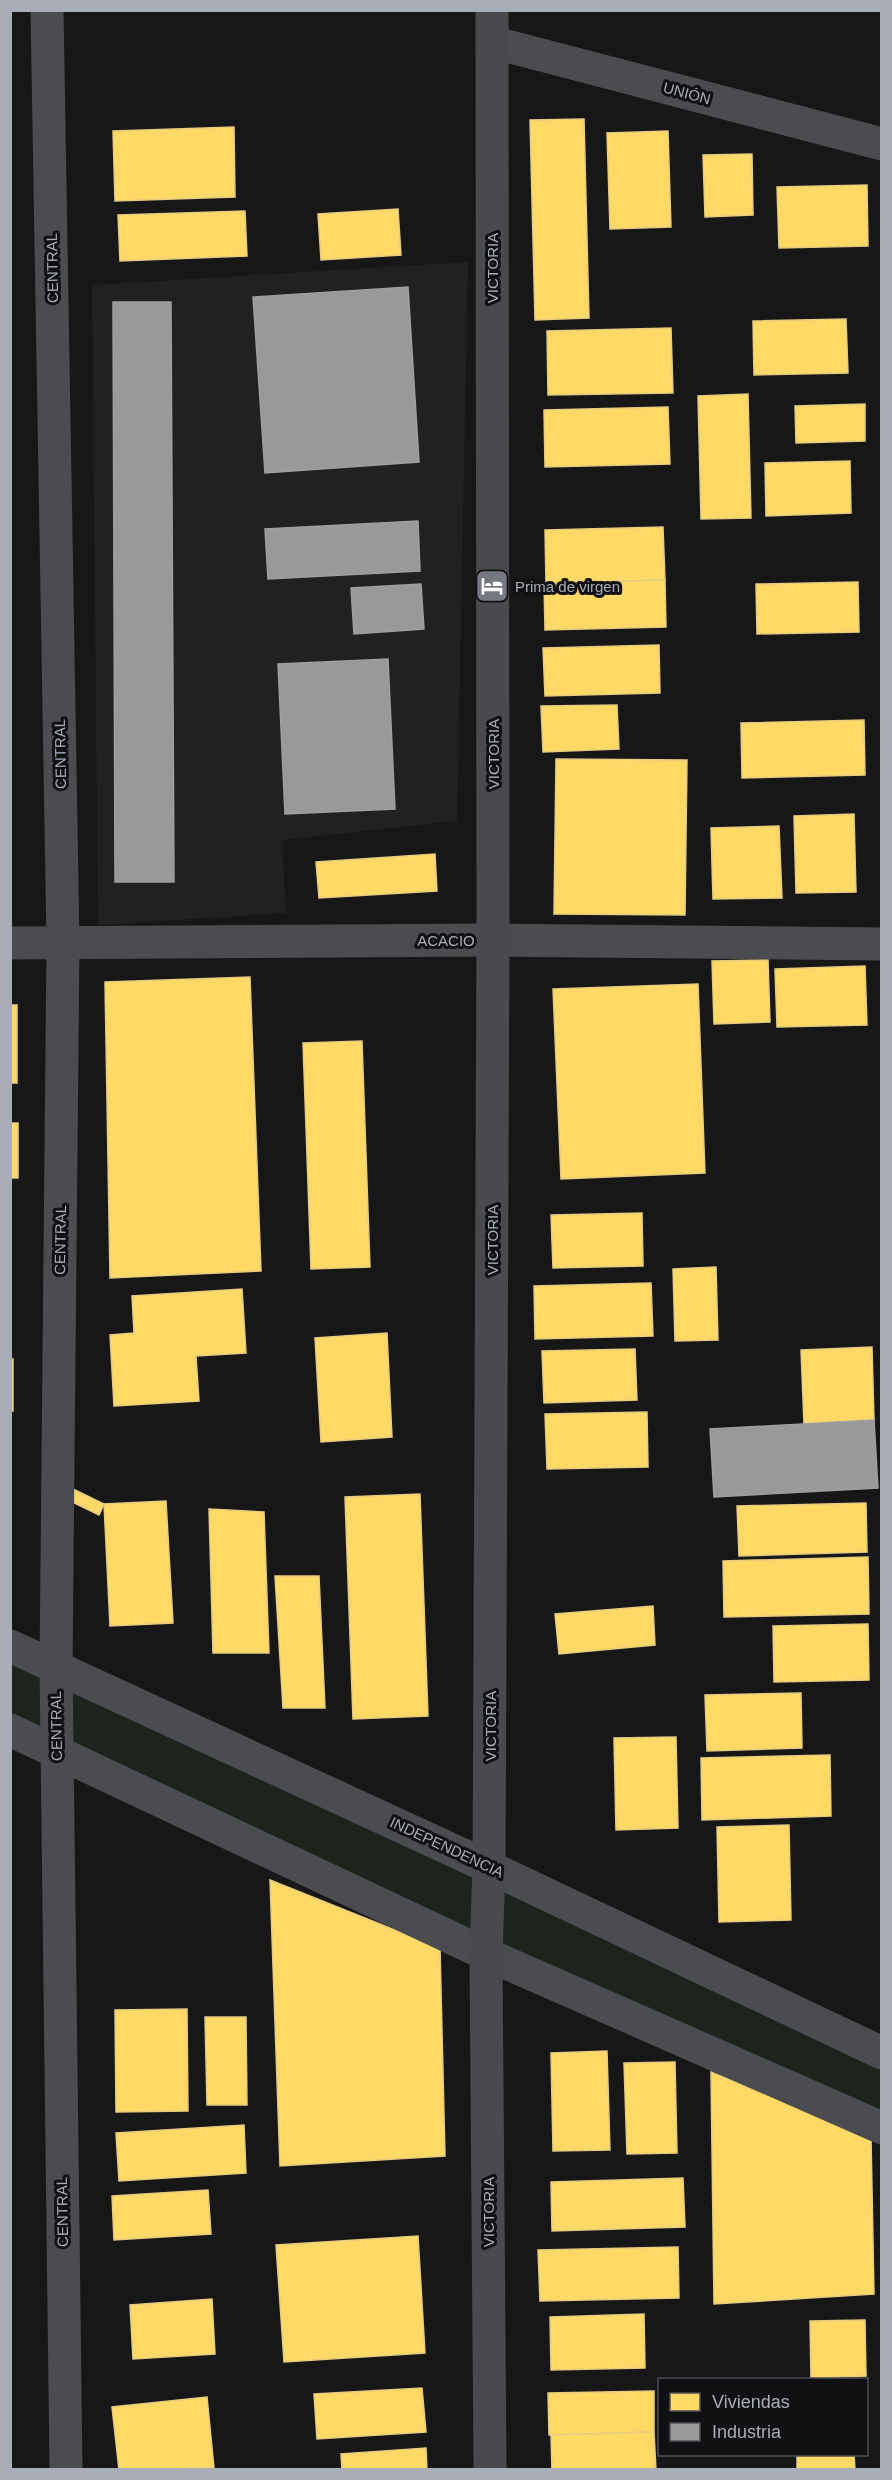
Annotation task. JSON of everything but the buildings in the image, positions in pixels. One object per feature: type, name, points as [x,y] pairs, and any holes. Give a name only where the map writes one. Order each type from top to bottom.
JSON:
[{"type":"street","name":"CENTRAL","points":[[47,10],[63,943],[56,1667],[66,2469]]},
{"type":"street","name":"UNIÓN","points":[[492,26],[882,144]]},
{"type":"street","name":"VICTORIA","points":[[490,2469],[486,1954],[489,1867],[494,940],[492,26]]},
{"type":"street","name":"ACACIO","points":[[10,943],[494,940],[882,944]]},
{"type":"street","name":"INDEPENDENCIA","points":[[10,1646],[489,1867],[882,2053]]},
{"type":"street","points":[[10,1730],[486,1954],[882,2128]]},
{"type":"shaded area","points":[[468,262],[457,821],[282,840],[286,913],[98,925],[92,285]]},
{"type":"shaded area","points":[[11,1658],[881,2059],[881,2117],[11,1719]]},
{"type":"place","name":"Prima de virgen","points":[[492,586]]}]
